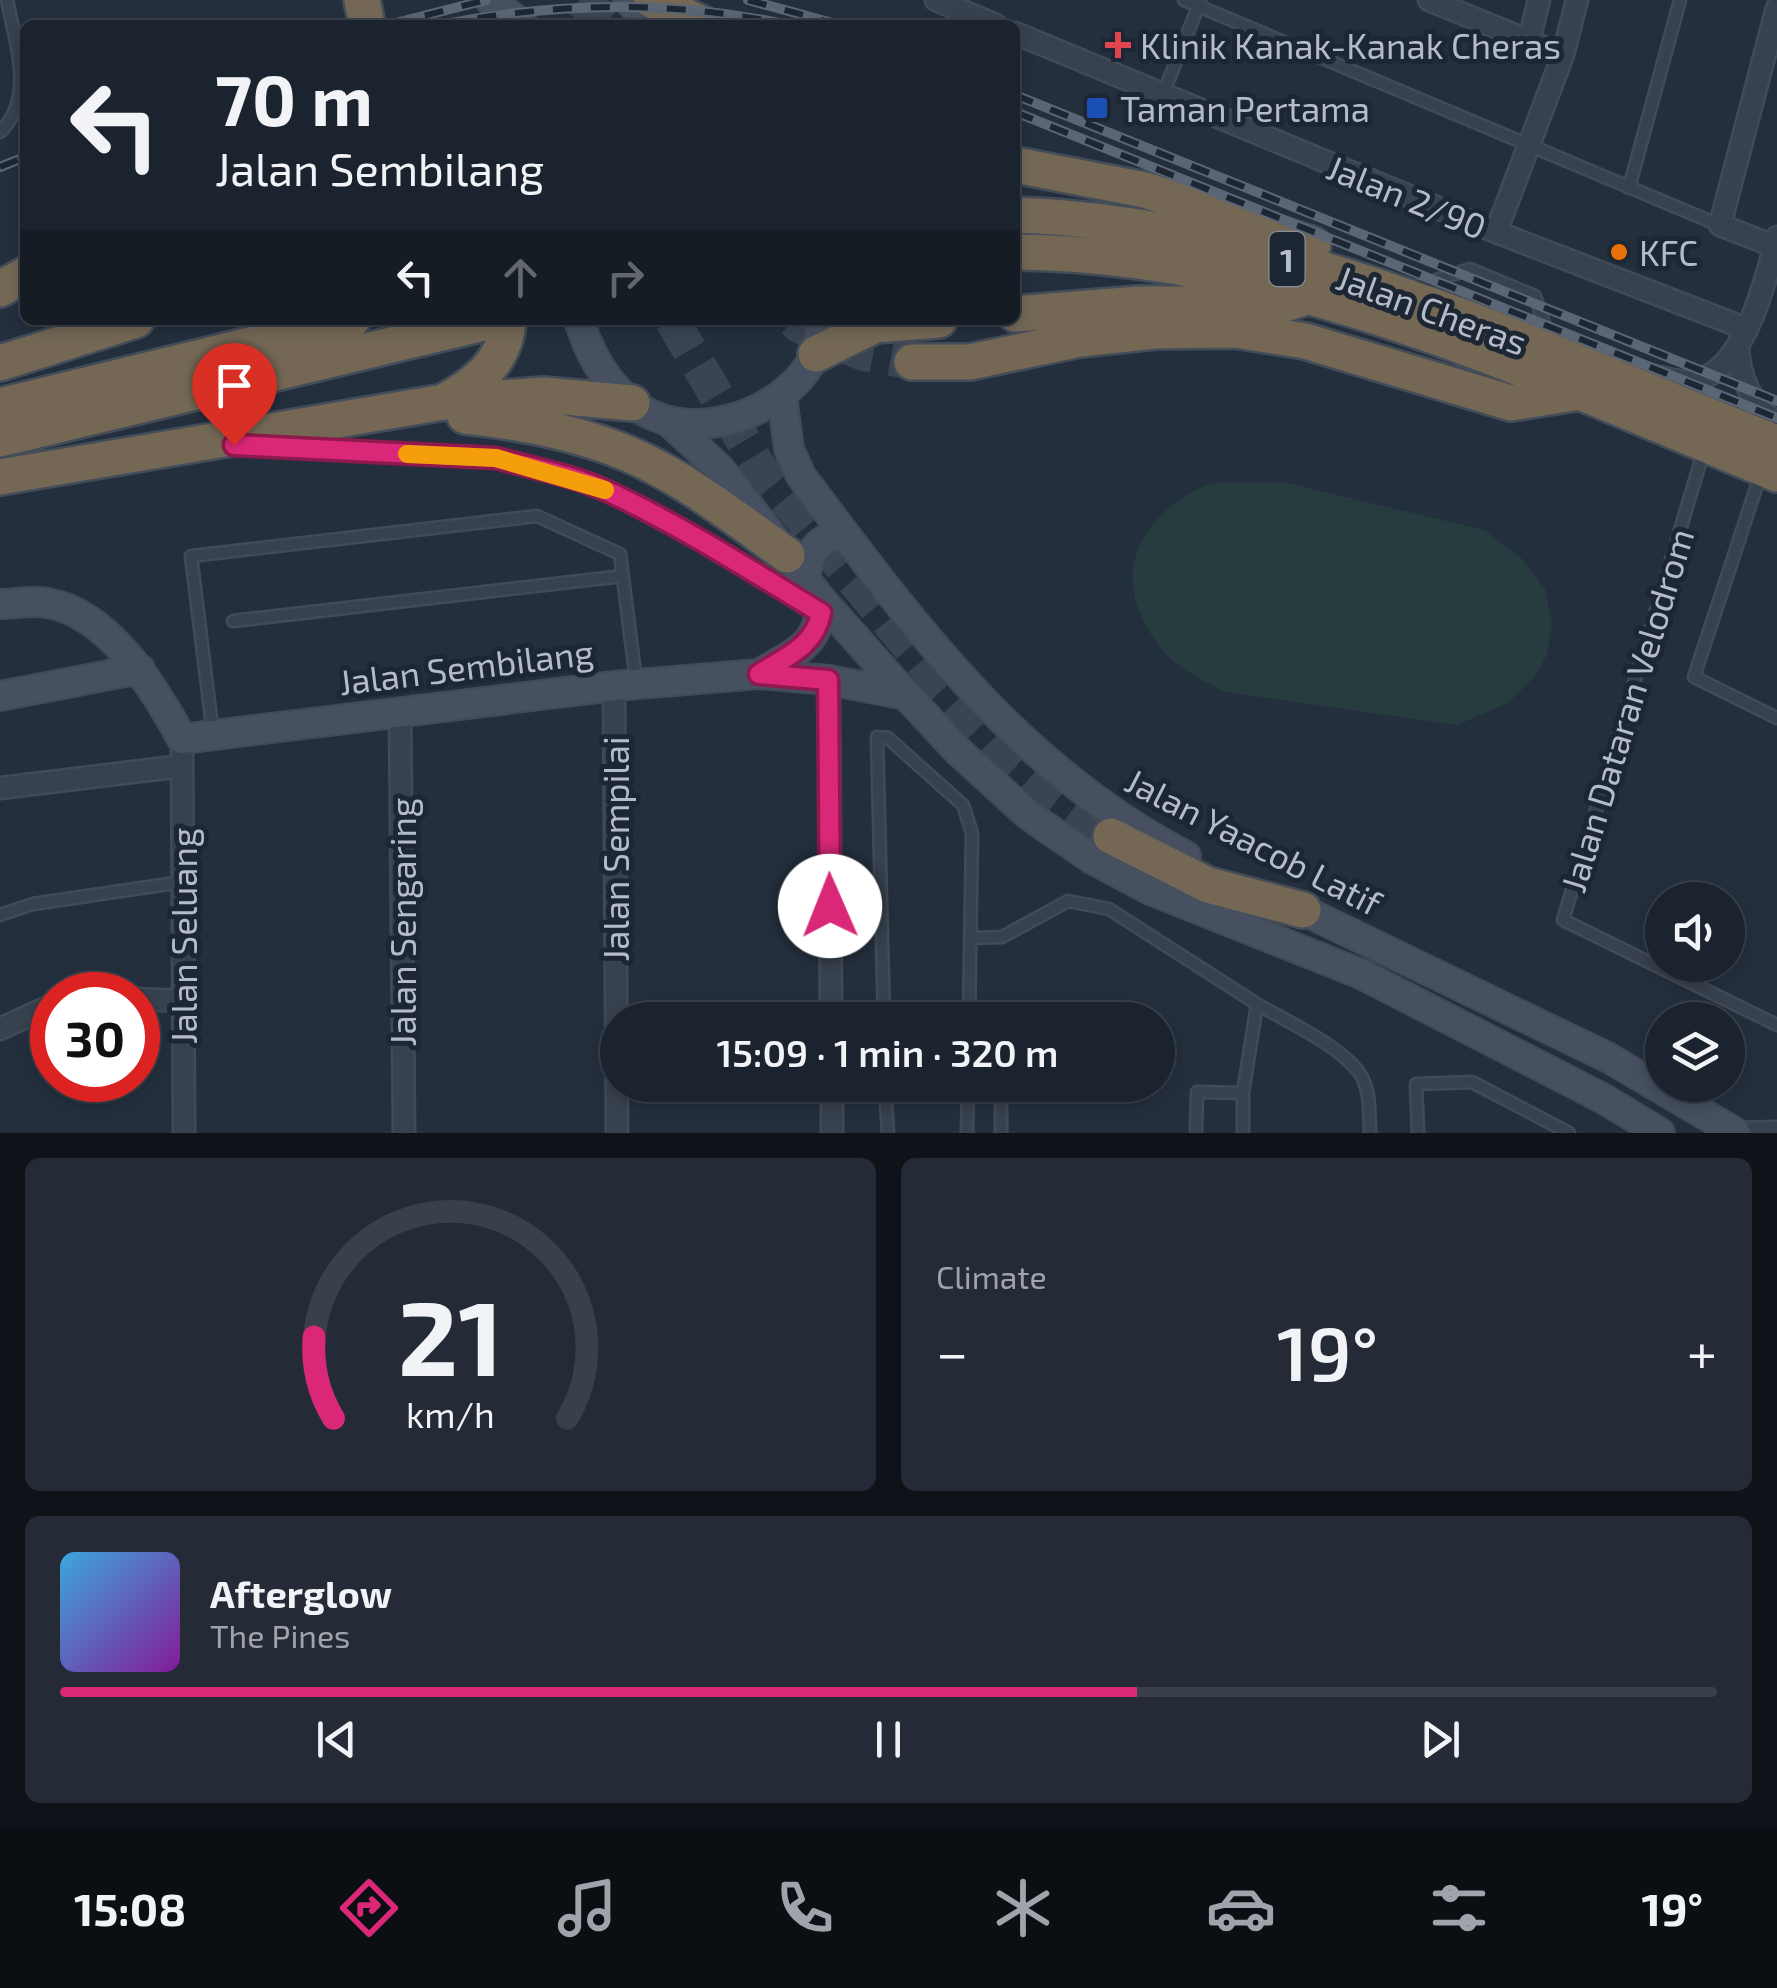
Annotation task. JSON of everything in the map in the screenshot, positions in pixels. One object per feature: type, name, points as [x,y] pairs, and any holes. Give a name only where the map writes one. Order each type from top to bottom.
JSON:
[{"type":"highway","points":[[652,0],[694,20]]},
{"type":"highway","points":[[1023,166],[1145,190],[1224,214],[1645,374],[1688,408]]},
{"type":"highway","name":"Jalan Cheras","points":[[1020,216],[1106,222],[1196,236],[1288,259],[1413,299],[1688,408],[1772,462]]},
{"type":"highway","name":"Jalan Cheras","points":[[1020,252],[1106,257],[1191,268],[1310,296],[1449,342],[1706,445],[1772,462]]},
{"type":"highway","points":[[1020,314],[1138,304],[1265,310],[1310,296]]},
{"type":"highway","points":[[0,363],[120,325]]},
{"type":"highway","points":[[0,406],[332,325]]},
{"type":"highway","points":[[0,438],[476,325]]},
{"type":"highway","points":[[444,402],[484,375],[505,343],[507,325]]},
{"type":"highway","points":[[820,337],[875,325]]},
{"type":"highway","points":[[912,362],[970,362],[1080,339],[1155,331],[1235,330],[1305,341],[1511,403],[1575,392]]},
{"type":"highway","points":[[0,477],[444,402],[544,395],[632,403]]},
{"type":"highway","points":[[394,410],[506,420],[610,446],[688,486],[815,593]]},
{"type":"highway","points":[[1112,836],[1208,885],[1303,910]]},
{"type":"main road","points":[[490,0],[516,20]]},
{"type":"main road","points":[[628,0],[646,20]]},
{"type":"main road","points":[[580,325],[588,351],[605,377],[632,403],[668,421],[700,424],[730,419],[782,396],[808,368],[820,337]]},
{"type":"main road","name":"Jalan Yaacob Latif","points":[[782,396],[786,436],[794,462],[843,532],[950,666],[1006,726],[1073,786],[1183,854],[1609,1058],[1735,1133]]},
{"type":"main road","name":"Jalan Yaacob Latif","points":[[668,421],[720,468],[815,593],[906,695],[958,751],[1028,814],[1092,859],[1150,890],[1361,974],[1604,1099],[1660,1133]]},
{"type":"main road","name":"Jalan Sembilang","points":[[759,674],[811,641],[818,628],[808,557],[816,544],[843,532]]},
{"type":"main road","points":[[0,604],[47,603],[71,611],[116,643],[140,669],[182,752]]},
{"type":"main road","points":[[0,696],[140,669]]},
{"type":"main road","name":"Jalan Sembilang","points":[[182,752],[213,735],[625,685],[759,674],[828,680],[906,695]]},
{"type":"street","points":[[936,0],[984,20]]},
{"type":"street","points":[[1429,0],[1452,4],[1563,54]]},
{"type":"street","points":[[1528,40],[1539,0]]},
{"type":"street","points":[[1496,232],[1563,54],[1577,0]]},
{"type":"street","points":[[1777,8],[1720,225],[1776,242],[1743,338],[1743,383],[1777,424]]},
{"type":"street","name":"Jalan 2/90","points":[[1020,35],[1743,338]]},
{"type":"street","points":[[1645,374],[1690,382],[1710,376],[1743,338]]},
{"type":"street","points":[[828,680],[831,1002]]},
{"type":"street","name":"Jalan Sempilai","points":[[617,1133],[625,685]]},
{"type":"street","name":"Jalan Sengaring","points":[[400,712],[404,1133]]},
{"type":"street","name":"Jalan Sembilang","points":[[0,788],[182,752]]},
{"type":"street","name":"Jalan Seluang","points":[[182,752],[184,1133]]},
{"type":"street","points":[[160,1001],[184,1002]]},
{"type":"street","points":[[0,1029],[30,1015]]},
{"type":"street","points":[[832,1102],[832,1133]]},
{"type":"street","points":[[1735,1133],[1777,1132]]},
{"type":"lane","points":[[6,0],[20,63]]},
{"type":"lane","points":[[1184,0],[1200,3],[1720,225]]},
{"type":"lane","points":[[1629,188],[1680,0]]},
{"type":"lane","points":[[1163,94],[1200,3]]},
{"type":"lane","points":[[0,132],[13,120],[20,83]]},
{"type":"lane","points":[[204,443],[496,458],[604,489],[736,561],[815,593]]},
{"type":"lane","name":"Jalan Dataran Velodrom","points":[[1706,445],[1564,920],[1777,1024]]},
{"type":"lane","points":[[1772,462],[1694,676],[1777,718]]},
{"type":"lane","points":[[213,735],[191,556],[537,516],[620,554],[625,685]]},
{"type":"lane","points":[[233,621],[623,576]]},
{"type":"lane","points":[[884,1002],[877,737],[888,738],[962,805],[972,834],[969,1002]]},
{"type":"lane","points":[[0,915],[33,904],[183,882]]},
{"type":"lane","points":[[970,938],[1002,937],[1068,901],[1109,909],[1334,1050],[1359,1072],[1369,1102],[1370,1133]]},
{"type":"lane","points":[[1243,1133],[1243,1092],[1257,1004]]},
{"type":"lane","points":[[1418,1133],[1416,1084],[1472,1082],[1569,1133]]},
{"type":"lane","points":[[1196,1133],[1197,1092],[1243,1092]]},
{"type":"lane","points":[[886,1102],[888,1133]]},
{"type":"lane","points":[[967,1133],[968,1102]]},
{"type":"lane","points":[[1000,1133],[1001,1102]]},
{"type":"green space","points":[[1212,483],[1287,483],[1484,530],[1521,558],[1545,589],[1552,625],[1547,655],[1534,677],[1508,703],[1457,725],[1226,692],[1207,683],[1179,665],[1157,643],[1142,618],[1134,593],[1133,570],[1138,548],[1166,511]]},
{"type":"tunnel","points":[[580,0],[605,20]]},
{"type":"tunnel","points":[[675,325],[758,466],[939,682],[994,740],[1111,836]]},
{"type":"tunnel","points":[[799,325],[862,353],[912,362]]},
{"type":"railway","points":[[408,20],[486,0]]},
{"type":"railway","points":[[748,0],[822,20]]},
{"type":"railway","points":[[468,20],[615,7],[702,11],[762,20]]},
{"type":"railway","points":[[1020,97],[1777,401]]},
{"type":"railway","points":[[1020,114],[1777,418]]},
{"type":"railway","points":[[0,167],[20,159]]},
{"type":"slow traffic","points":[[407,454],[496,458],[605,490]]},
{"type":"place","name":"Klinik Kanak-Kanak Cheras","points":[[1118,45]]},
{"type":"place","name":"Taman Pertama","points":[[1097,108]]},
{"type":"place","name":"KFC","points":[[1619,252]]},
{"type":"route","points":[[234,445],[496,458],[532,468],[604,489],[821,613],[811,641],[759,674],[828,680],[830,906]]}]
